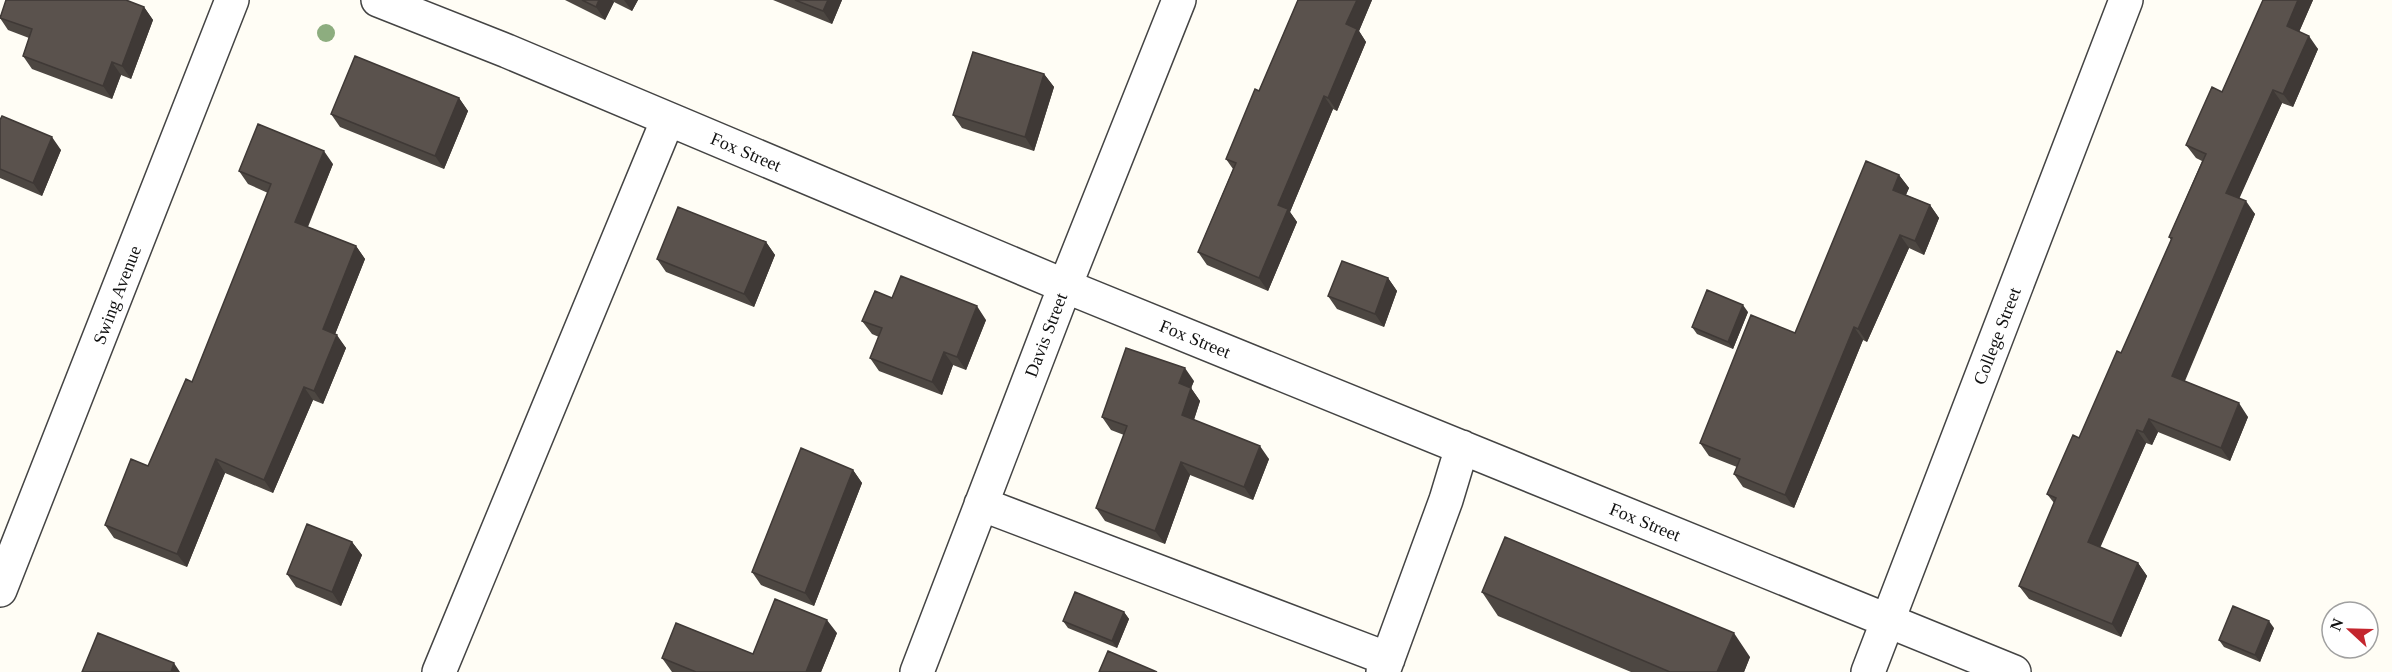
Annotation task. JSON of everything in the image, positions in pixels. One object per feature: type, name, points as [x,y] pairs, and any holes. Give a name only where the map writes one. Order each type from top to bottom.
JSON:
[{"type":"street","name":"Swing Avenue","points":[[0,590],[232,0]]},
{"type":"street","name":"Fox Street","points":[[378,0],[507,51],[1065,286],[2014,672]]},
{"type":"street","name":"Davis Street","points":[[917,672],[1065,286],[1179,0]]},
{"type":"street","name":"College Street","points":[[1868,672],[2126,0]]},
{"type":"street","points":[[440,672],[668,119]]},
{"type":"street","points":[[981,504],[1385,666],[1446,500],[1462,447]]},
{"type":"building","points":[[6,0],[126,0],[144,7],[122,66],[112,62],[103,86],[23,56],[32,29],[0,18]]},
{"type":"building","points":[[582,0],[599,0],[596,7]]},
{"type":"building","points":[[795,0],[828,0],[823,11]]},
{"type":"building","points":[[1298,0],[1357,0],[1346,24],[1357,29],[1328,98],[1324,96],[1278,205],[1288,209],[1259,278],[1198,252],[1236,163],[1226,159],[1255,89],[1259,91]]},
{"type":"building","points":[[2263,0],[2298,0],[2287,26],[2309,36],[2283,94],[2273,90],[2226,193],[2246,201],[2172,376],[2239,403],[2221,448],[2149,419],[2143,432],[2137,430],[2088,542],[2138,563],[2112,624],[2019,586],[2056,498],[2047,494],[2073,435],[2079,438],[2117,351],[2121,353],[2206,154],[2186,145],[2212,87],[2222,92]]},
{"type":"building","points":[[973,52],[1044,74],[1025,137],[953,115]]},
{"type":"building","points":[[355,56],[459,98],[435,156],[331,114]]},
{"type":"building","points":[[2,116],[52,137],[33,183],[0,169],[0,120]]},
{"type":"building","points":[[258,124],[324,151],[295,222],[356,246],[323,329],[337,335],[314,391],[304,387],[264,480],[216,459],[177,554],[105,525],[131,459],[148,466],[186,379],[192,382],[271,184],[239,171]]},
{"type":"building","points":[[1866,161],[1899,175],[1893,190],[1930,205],[1915,241],[1900,235],[1858,329],[1854,327],[1785,495],[1734,474],[1740,459],[1700,443],[1751,315],[1795,333]]},
{"type":"building","points":[[678,207],[766,242],[744,294],[657,259]]},
{"type":"building","points":[[1342,261],[1388,278],[1375,314],[1328,296]]},
{"type":"building","points":[[901,276],[977,306],[957,357],[944,352],[932,382],[870,358],[882,328],[862,321],[875,291],[892,298]]},
{"type":"building","points":[[1707,290],[1743,305],[1728,342],[1692,327]]},
{"type":"building","points":[[1126,348],[1185,368],[1179,383],[1191,388],[1182,415],[1260,446],[1244,487],[1181,462],[1155,531],[1096,508],[1127,426],[1102,417]]},
{"type":"building","points":[[801,448],[853,470],[805,593],[752,572]]},
{"type":"building","points":[[307,524],[352,542],[332,592],[287,574]]},
{"type":"building","points":[[1505,537],[1734,633],[1717,672],[1670,672],[1482,592]]},
{"type":"building","points":[[1075,592],[1124,612],[1112,641],[1063,621]]},
{"type":"building","points":[[775,599],[827,620],[806,672],[696,672],[662,658],[676,623],[753,654]]},
{"type":"building","points":[[2233,606],[2269,621],[2255,655],[2219,640]]},
{"type":"building","points":[[98,633],[174,663],[171,672],[82,672]]},
{"type":"building","points":[[1108,651],[1157,672],[1099,672]]}]
